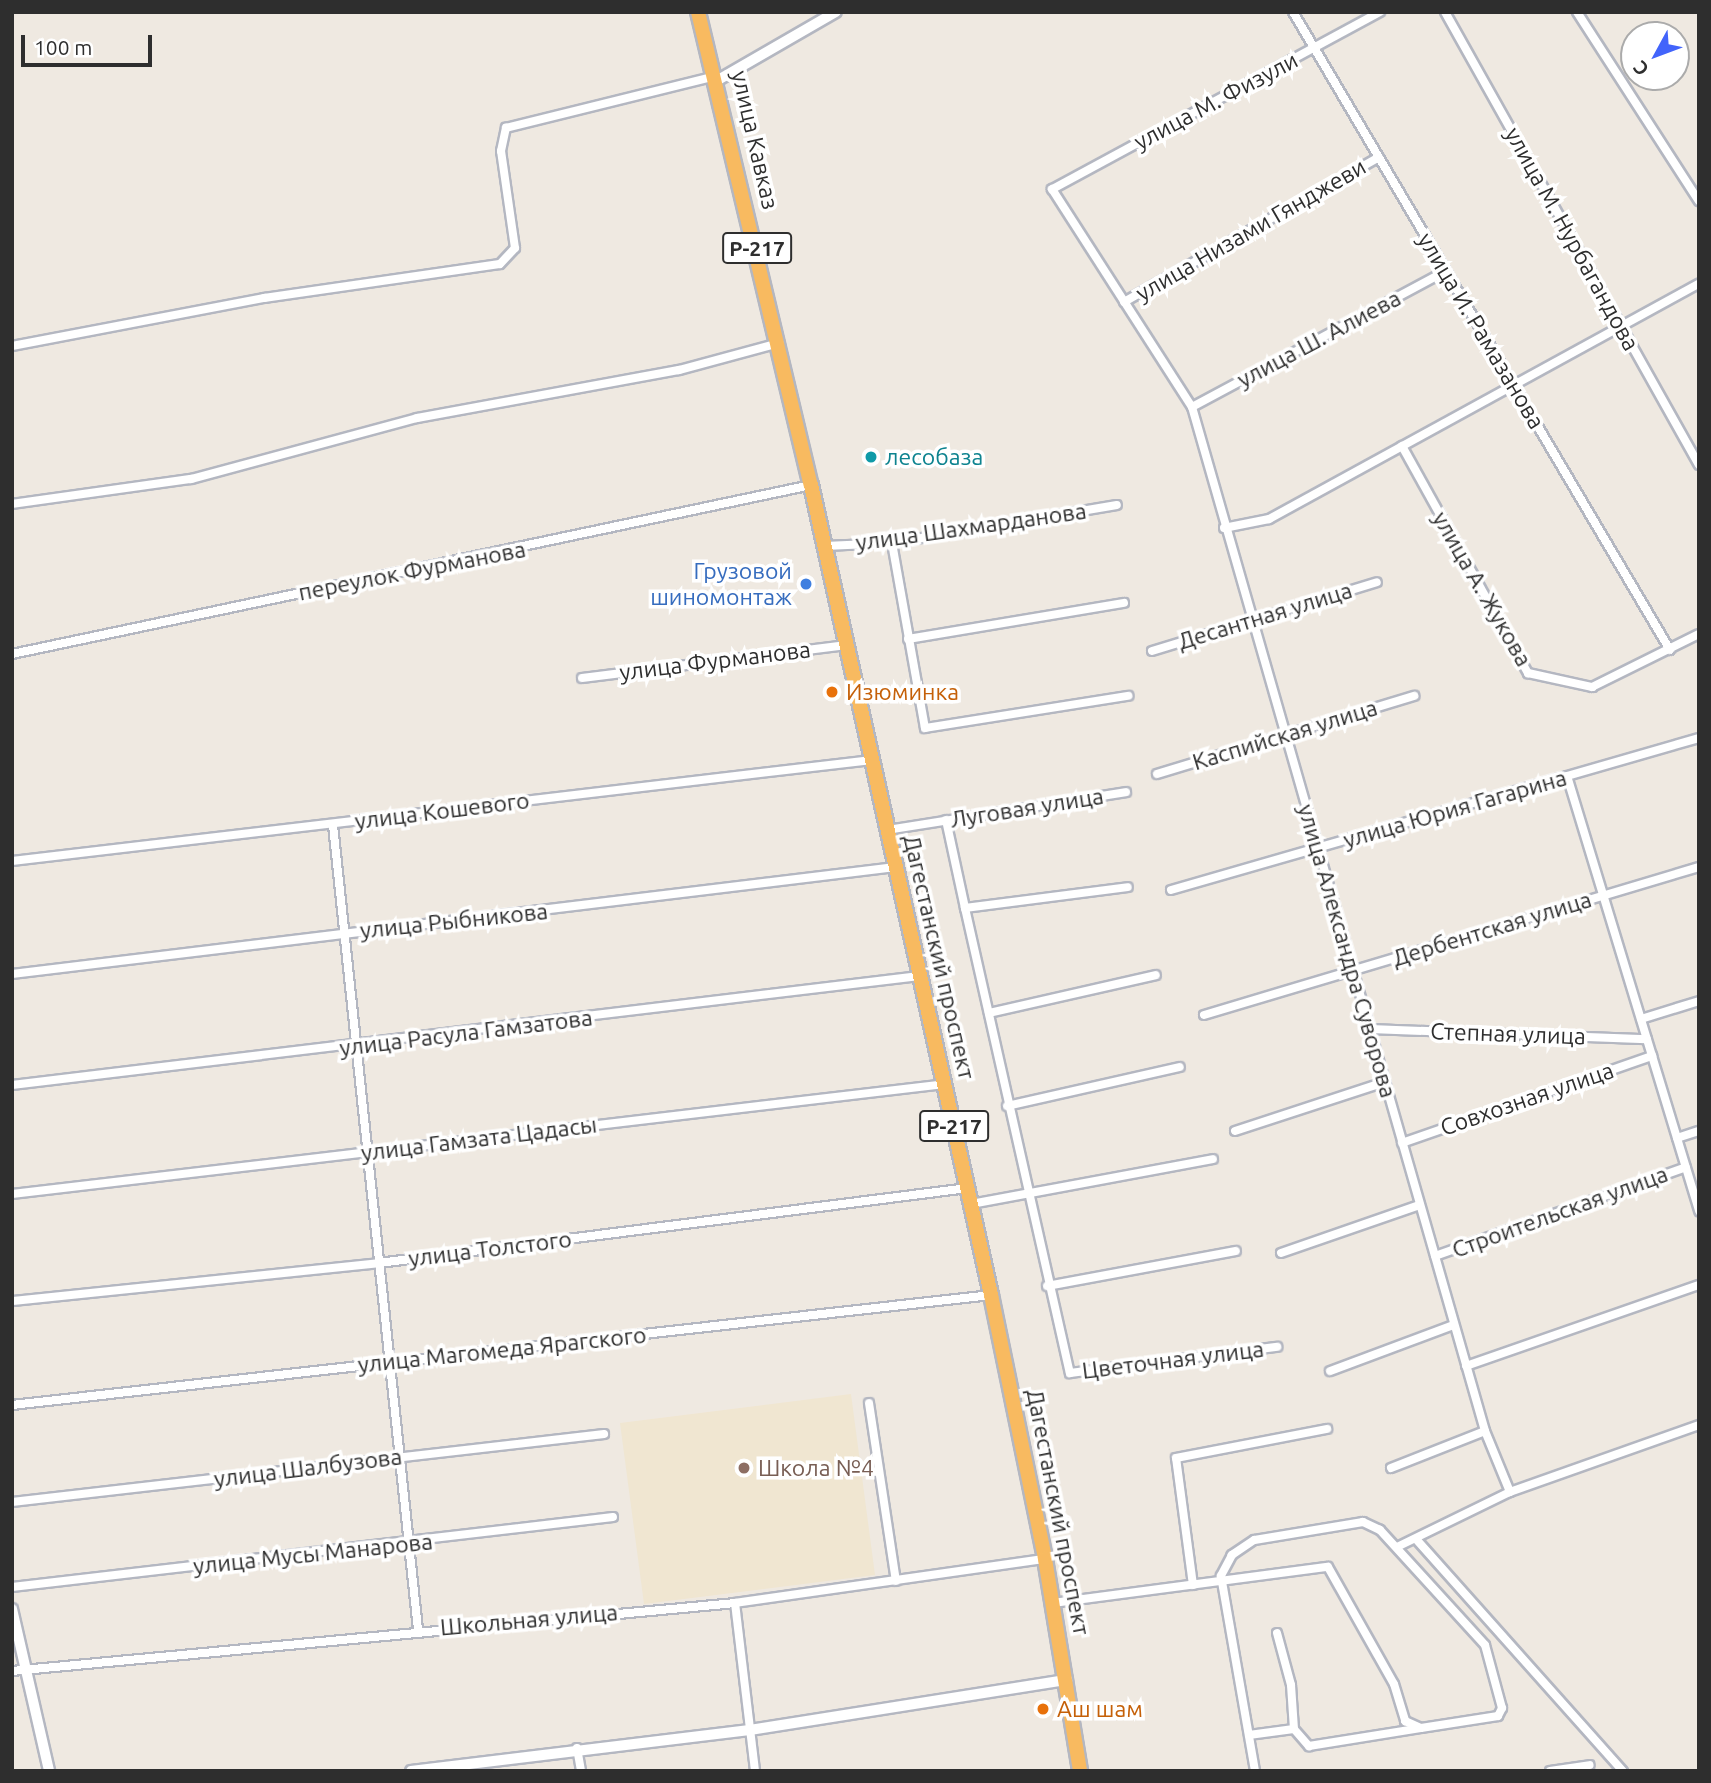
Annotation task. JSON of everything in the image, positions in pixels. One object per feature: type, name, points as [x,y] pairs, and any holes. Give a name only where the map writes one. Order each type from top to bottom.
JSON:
[{"type":"highway","name":"улица Кавказ","points":[[698,12],[717,78],[811,485]]},
{"type":"highway","name":"Дагестанский проспект","points":[[811,485],[991,1295],[1045,1559],[1080,1771]]},
{"type":"street","points":[[12,346],[264,298],[500,264],[515,248],[501,151],[506,128],[717,78],[836,12]]},
{"type":"street","name":"улица И. Рамазанова","points":[[1293,12],[1670,650]]},
{"type":"street","name":"улица М. Физули","points":[[1052,189],[1380,12]]},
{"type":"street","name":"улица М. Нурбагандова","points":[[1445,12],[1699,465]]},
{"type":"street","points":[[1577,12],[1699,201]]},
{"type":"street","name":"улица Низами Гянджеви","points":[[1124,302],[1379,158]]},
{"type":"street","name":"улица Александра Суворова","points":[[1052,189],[1192,407],[1224,528],[1253,620],[1485,1431],[1510,1492]]},
{"type":"street","name":"улица Ш. Алиева","points":[[1192,407],[1446,271]]},
{"type":"street","points":[[1224,528],[1269,519],[1699,284]]},
{"type":"street","points":[[12,504],[191,479],[405,421],[679,370],[779,342]]},
{"type":"street","name":"улица А. Жукова","points":[[1402,446],[1528,673],[1592,687],[1699,634]]},
{"type":"street","name":"переулок Фурманова","points":[[12,654],[811,485]]},
{"type":"street","name":"улица Шахмарданова","points":[[825,546],[892,543],[1117,505]]},
{"type":"street","points":[[892,543],[925,728],[1128,696]]},
{"type":"street","name":"Десантная улица","points":[[1152,651],[1377,582]]},
{"type":"street","points":[[908,639],[1124,603]]},
{"type":"street","name":"улица Фурманова","points":[[582,678],[847,645]]},
{"type":"street","name":"Каспийская улица","points":[[1157,774],[1414,696]]},
{"type":"street","name":"улица Юрия Гагарина","points":[[1171,890],[1699,738]]},
{"type":"street","name":"улица Кошевого","points":[[12,862],[872,760]]},
{"type":"street","points":[[1567,776],[1699,1211]]},
{"type":"street","name":"Луговая улица","points":[[887,830],[1126,792]]},
{"type":"street","points":[[946,820],[1047,1286],[1236,1251]]},
{"type":"street","points":[[333,825],[418,1630]]},
{"type":"street","name":"улица Рыбникова","points":[[12,974],[895,867]]},
{"type":"street","name":"Дербентская улица","points":[[1204,1015],[1699,867]]},
{"type":"street","points":[[965,908],[1128,887]]},
{"type":"street","points":[[989,1013],[1156,975]]},
{"type":"street","name":"улица Расула Гамзатова","points":[[12,1085],[919,976]]},
{"type":"street","points":[[1640,1018],[1699,1001]]},
{"type":"street","name":"Степная улица","points":[[1370,1029],[1647,1039]]},
{"type":"street","name":"Совхозная улица","points":[[1402,1143],[1652,1056]]},
{"type":"street","points":[[1007,1106],[1180,1067]]},
{"type":"street","points":[[1235,1131],[1385,1082]]},
{"type":"street","name":"улица Гамзата Цадасы","points":[[12,1194],[945,1084]]},
{"type":"street","points":[[1677,1138],[1699,1131]]},
{"type":"street","points":[[971,1204],[1213,1159]]},
{"type":"street","name":"Строительская улица","points":[[1435,1256],[1686,1167]]},
{"type":"street","name":"улица Толстого","points":[[12,1301],[379,1263],[968,1188]]},
{"type":"street","points":[[1282,1253],[1420,1205]]},
{"type":"street","name":"Цветочная улица","points":[[1047,1286],[1070,1373],[1277,1347]]},
{"type":"street","points":[[1466,1366],[1699,1286]]},
{"type":"street","name":"улица Магомеда Ярагского","points":[[12,1405],[991,1295]]},
{"type":"street","points":[[1330,1371],[1454,1325]]},
{"type":"street","points":[[869,1403],[896,1581]]},
{"type":"street","points":[[1397,1547],[1510,1492],[1699,1425]]},
{"type":"street","points":[[1193,1585],[1176,1458],[1327,1429]]},
{"type":"street","points":[[1391,1468],[1485,1431]]},
{"type":"street","name":"улица Шалбузова","points":[[12,1502],[604,1434]]},
{"type":"street","name":"улица Мусы Манарова","points":[[12,1587],[408,1543],[613,1517]]},
{"type":"street","points":[[1255,1771],[1221,1576],[1232,1555],[1254,1541],[1308,1529],[1363,1522],[1397,1547],[1486,1646],[1499,1682],[1498,1716],[1309,1746],[1294,1729],[1291,1685],[1277,1633]]},
{"type":"street","points":[[1416,1539],[1623,1771]]},
{"type":"street","name":"Школьная улица","points":[[12,1671],[418,1630],[735,1603],[1045,1559]]},
{"type":"street","points":[[1053,1603],[1193,1585],[1221,1576],[1328,1567],[1394,1684],[1405,1721],[1421,1728]]},
{"type":"street","points":[[735,1603],[755,1771]]},
{"type":"street","points":[[12,1609],[49,1771]]},
{"type":"street","points":[[411,1771],[577,1748],[750,1730],[1067,1680]]},
{"type":"street","points":[[1249,1735],[1294,1729]]},
{"type":"street","points":[[577,1748],[580,1771]]},
{"type":"street","points":[[1550,1771],[1590,1765]]},
{"type":"shaded area","name":"Школа №4","points":[[851,1394],[875,1575],[644,1604],[620,1423]]},
{"type":"place","name":"лесобаза","points":[[871,457]]},
{"type":"place","name":"Грузовой шиномонтаж","points":[[806,584]]},
{"type":"place","name":"Изюминка","points":[[832,692]]},
{"type":"place","name":"Школа №4","points":[[744,1468]]},
{"type":"place","name":"Аш шам","points":[[1043,1709]]}]
